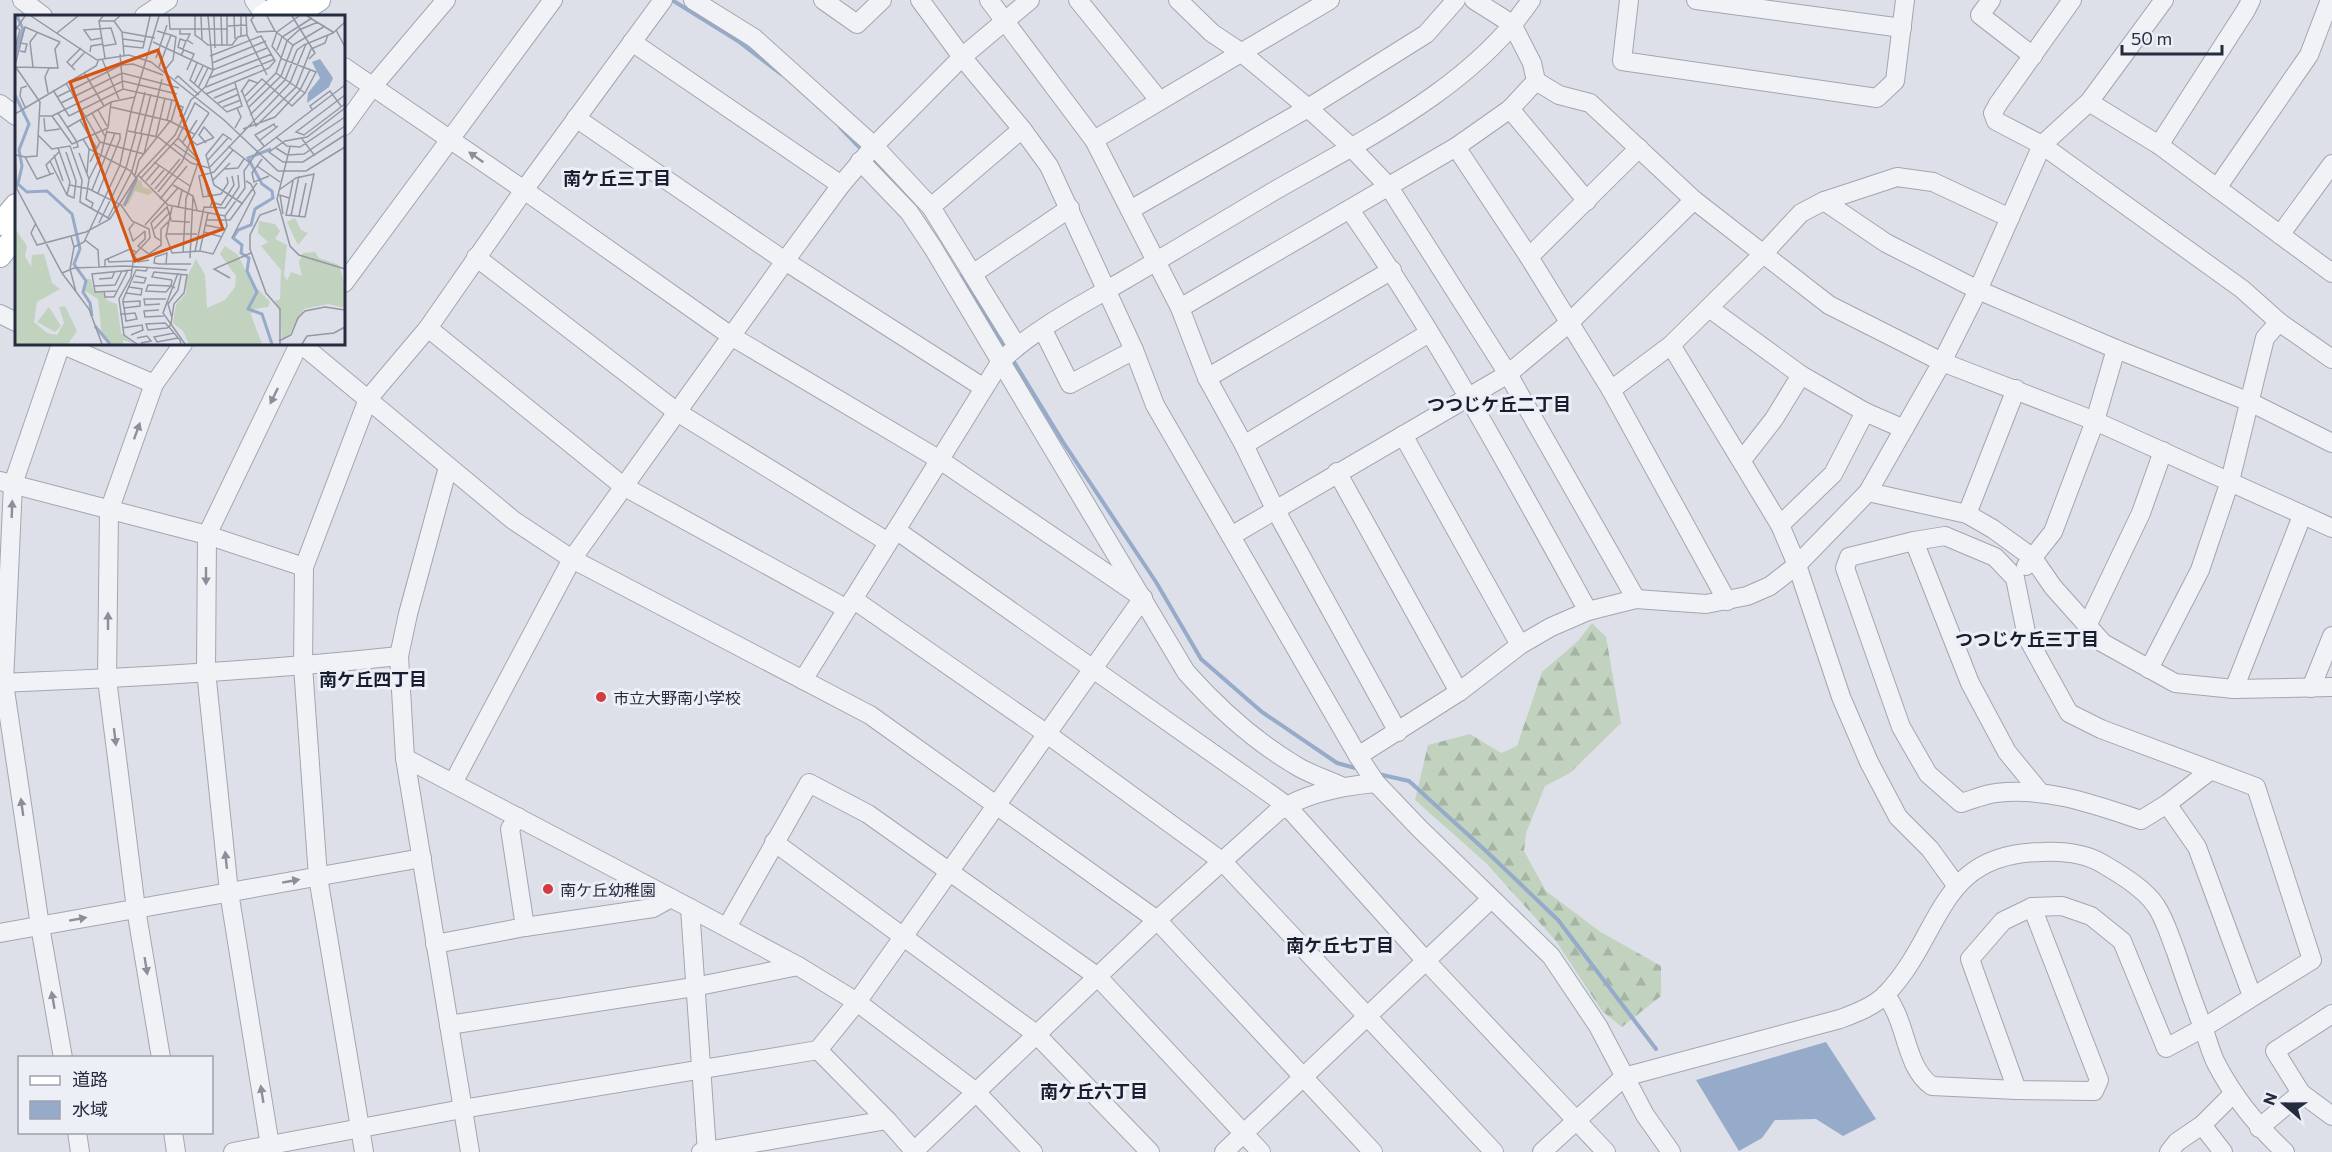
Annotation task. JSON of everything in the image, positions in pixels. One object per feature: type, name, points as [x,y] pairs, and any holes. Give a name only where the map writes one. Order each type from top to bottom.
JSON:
[{"type":"main road","points":[[261,11],[289,0]]},
{"type":"main road","points":[[295,15],[319,0]]},
{"type":"main road","points":[[0,225],[15,206]]},
{"type":"main road","points":[[0,256],[15,236]]},
{"type":"street","points":[[22,0],[43,15]]},
{"type":"street","points":[[345,125],[373,87],[446,0]]},
{"type":"street","points":[[345,282],[554,0]]},
{"type":"street","points":[[693,0],[716,6],[874,146],[931,207],[974,273],[1017,346]]},
{"type":"street","points":[[823,0],[857,24],[882,0]]},
{"type":"street","points":[[920,0],[962,57],[1022,129],[1049,166],[1070,207],[1134,350],[1155,405],[1358,756],[1376,783],[1490,900],[1551,956],[1598,1026],[1645,1115],[1671,1152]]},
{"type":"street","points":[[989,0],[1094,140],[1180,308],[1207,378],[1244,445],[1275,509],[1398,732]]},
{"type":"street","points":[[453,783],[572,559],[730,336],[841,185],[874,146],[962,57],[1030,0]]},
{"type":"street","points":[[1078,0],[1159,100]]},
{"type":"street","points":[[1178,0],[1212,33],[1242,53],[1308,108],[1351,147],[1389,188],[1508,374],[1636,599]]},
{"type":"street","points":[[1094,140],[1330,0]]},
{"type":"street","points":[[1130,210],[1308,108],[1426,34],[1456,0]]},
{"type":"street","points":[[1474,0],[1512,24],[1532,63],[1536,81],[1559,96],[1590,103],[1694,200],[1828,305],[1942,362],[2095,421],[2332,528]]},
{"type":"street","points":[[803,680],[1001,361],[1017,346],[1441,91],[1485,52],[1531,0]]},
{"type":"street","points":[[1629,0],[1622,62],[1876,98],[1895,81],[1905,0]]},
{"type":"street","points":[[1696,0],[1902,28]]},
{"type":"street","points":[[1991,0],[1980,15],[2033,56]]},
{"type":"street","points":[[2072,0],[1993,113],[1996,121],[2042,144],[2242,289],[2279,322],[2332,359]]},
{"type":"street","points":[[1358,756],[1459,692],[1520,645],[1551,627],[1588,612],[1636,599],[1706,604],[1747,596],[1770,586],[1797,565],[1868,492],[1942,362],[1978,290],[2042,144],[2089,102],[2164,0]]},
{"type":"street","points":[[2159,145],[2251,0]]},
{"type":"street","points":[[2217,188],[2309,55],[2330,0]]},
{"type":"street","points":[[364,1152],[318,877],[303,666],[304,567],[368,399],[428,328],[659,1]]},
{"type":"street","points":[[146,15],[166,5]]},
{"type":"street","points":[[632,42],[841,185]]},
{"type":"street","points":[[345,68],[524,190],[730,336],[940,460],[1143,598]]},
{"type":"street","points":[[1180,308],[1456,147],[1510,109],[1536,81]]},
{"type":"street","points":[[2089,102],[2159,145],[2332,273]]},
{"type":"street","points":[[1510,109],[1587,201]]},
{"type":"street","points":[[576,118],[785,261],[984,388]]},
{"type":"street","points":[[931,207],[1022,129]]},
{"type":"street","points":[[1456,147],[1529,256],[1611,390],[1727,601]]},
{"type":"street","points":[[1529,256],[1639,148]]},
{"type":"street","points":[[860,161],[909,212],[933,248],[1186,672],[1209,698],[1243,729],[1296,766],[1341,786]]},
{"type":"street","points":[[2280,235],[2332,164]]},
{"type":"street","points":[[1611,390],[1671,345],[1801,213],[1824,201],[1897,177],[1933,182],[2010,218]]},
{"type":"street","points":[[1232,536],[1468,395],[1508,374],[1569,324],[1694,200]]},
{"type":"street","points":[[1824,201],[1886,243],[1978,290],[2116,349],[2250,402],[2332,443]]},
{"type":"street","points":[[974,273],[1070,207]]},
{"type":"street","points":[[1350,210],[1392,270],[1468,395],[1588,612]]},
{"type":"street","points":[[476,257],[677,412],[892,536],[1093,668],[1286,805],[1426,961],[1606,1152]]},
{"type":"street","points":[[1207,378],[1392,270]]},
{"type":"street","points":[[1709,308],[1801,375],[1865,412],[1904,429]]},
{"type":"street","points":[[0,314],[15,322]]},
{"type":"street","points":[[2149,669],[2200,570],[2230,481],[2265,338],[2279,322]]},
{"type":"street","points":[[428,328],[623,486],[850,604],[1047,734],[1223,862],[1494,1152]]},
{"type":"street","points":[[1043,330],[1070,384],[1134,350]]},
{"type":"street","points":[[1244,445],[1429,333]]},
{"type":"street","points":[[61,345],[6,483],[2,683],[63,1056]]},
{"type":"street","points":[[63,345],[154,384]]},
{"type":"street","points":[[161,1056],[136,909],[107,679],[109,511],[154,384],[182,345]]},
{"type":"street","points":[[270,1149],[229,892],[206,672],[207,536],[300,345]]},
{"type":"street","points":[[301,345],[513,520],[572,559],[870,715],[1157,920],[1373,1152]]},
{"type":"street","points":[[1671,345],[1780,525],[1797,565],[1841,697],[1869,762],[1898,818],[1930,849],[1956,885]]},
{"type":"street","points":[[2015,578],[2053,532],[2095,421],[2116,349]]},
{"type":"street","points":[[1742,460],[1774,419],[1801,375]]},
{"type":"street","points":[[1966,514],[2016,389]]},
{"type":"street","points":[[1780,525],[1833,474],[1865,412]]},
{"type":"street","points":[[1403,435],[1520,645]]},
{"type":"street","points":[[2087,626],[2141,513],[2163,451]]},
{"type":"street","points":[[448,467],[408,614],[399,656],[405,758],[470,1152]]},
{"type":"street","points":[[1337,472],[1459,692]]},
{"type":"street","points":[[6,483],[207,536],[304,567]]},
{"type":"street","points":[[1868,492],[1966,514],[1993,529],[2033,558],[2053,587],[2103,643],[2175,683],[2234,690],[2332,687]]},
{"type":"street","points":[[2234,690],[2302,516]]},
{"type":"street","points":[[2017,1090],[1970,959],[2003,921],[2031,907],[2062,906],[2091,916],[2122,941],[2166,1048],[2203,1028],[2312,960],[2256,787],[2211,770],[2101,729],[2069,713],[2027,637],[2015,578],[1995,557],[1945,536],[1849,557],[1845,568],[1901,727],[1928,774],[1961,803],[1995,793],[2039,791],[2071,797],[2141,819],[2167,804],[2211,770]]},
{"type":"street","points":[[1914,541],[1970,683],[2007,752],[2039,791]]},
{"type":"street","points":[[233,1152],[270,1149],[462,1108],[818,1050],[857,1002],[1143,598]]},
{"type":"street","points":[[2311,688],[2332,636]]},
{"type":"street","points":[[2,683],[107,679],[303,666],[399,656]]},
{"type":"street","points":[[405,758],[727,927],[857,1002],[976,1092],[1033,1152]]},
{"type":"street","points":[[727,927],[809,783],[868,814],[1098,976],[1261,1152]]},
{"type":"street","points":[[818,1050],[887,1120],[914,1152],[1157,920],[1276,812],[1286,805],[1341,786],[1376,783]]},
{"type":"street","points":[[2167,804],[2197,847],[2252,996]]},
{"type":"street","points":[[518,817],[510,830],[525,927]]},
{"type":"street","points":[[774,842],[1036,1034],[1150,1152]]},
{"type":"street","points":[[1542,1152],[1624,1077],[1840,1019],[1863,1010],[1886,994],[1909,964],[1937,911],[1956,885],[1986,864],[2021,852],[2063,851],[2095,859],[2125,877],[2156,905],[2171,939],[2215,1061],[2233,1094],[2259,1128],[2285,1152]]},
{"type":"street","points":[[0,933],[422,858]]},
{"type":"street","points":[[435,944],[525,927],[653,908],[671,898]]},
{"type":"street","points":[[1224,1152],[1490,900]]},
{"type":"street","points":[[1886,994],[1897,1013],[1917,1071],[1924,1081],[1932,1086],[2094,1091],[2099,1080],[2031,907]]},
{"type":"street","points":[[690,908],[705,1152],[887,1120]]},
{"type":"street","points":[[449,1025],[694,987],[798,966]]},
{"type":"street","points":[[2332,1014],[2275,1051],[2301,1093],[2332,1116]]},
{"type":"street","points":[[2259,1128],[2301,1093]]},
{"type":"street","points":[[2169,1152],[2177,1142],[2202,1125],[2233,1094]]},
{"type":"street","points":[[2202,1125],[2223,1152]]},
{"type":"street","points":[[77,1134],[80,1152]]},
{"type":"street","points":[[173,1134],[177,1152]]},
{"type":"green space","points":[[1592,623],[1606,637],[1621,723],[1570,773],[1545,786],[1526,833],[1524,851],[1546,891],[1599,931],[1661,966],[1661,996],[1622,1027],[1602,1011],[1556,941],[1486,863],[1415,800],[1428,745],[1470,734],[1501,753],[1517,746],[1542,672],[1578,641]]},
{"type":"water","points":[[1826,1042],[1876,1119],[1843,1136],[1816,1119],[1775,1120],[1762,1138],[1739,1151],[1696,1080]]},
{"type":"waterway","points":[[672,0],[738,41],[781,74]]},
{"type":"waterway","points":[[840,127],[862,150]]},
{"type":"waterway","points":[[870,157],[913,204]]},
{"type":"waterway","points":[[960,276],[1006,348]]},
{"type":"waterway","points":[[1011,357],[1063,442],[1156,582],[1201,659],[1262,712],[1337,763],[1359,769]]},
{"type":"waterway","points":[[1378,774],[1409,781],[1558,920],[1656,1049]]},
{"type":"place","name":"市立大野南小学校","points":[[601,697]]},
{"type":"place","name":"南ケ丘幼稚園","points":[[548,889]]},
{"type":"district","name":"南ケ丘三丁目","points":[[617,178]]},
{"type":"district","name":"つつじケ丘二丁目","points":[[1499,404]]},
{"type":"district","name":"つつじケ丘三丁目","points":[[2027,639]]},
{"type":"district","name":"南ケ丘四丁目","points":[[373,679]]},
{"type":"district","name":"南ケ丘七丁目","points":[[1340,945]]},
{"type":"district","name":"南ケ丘六丁目","points":[[1094,1091]]}]
